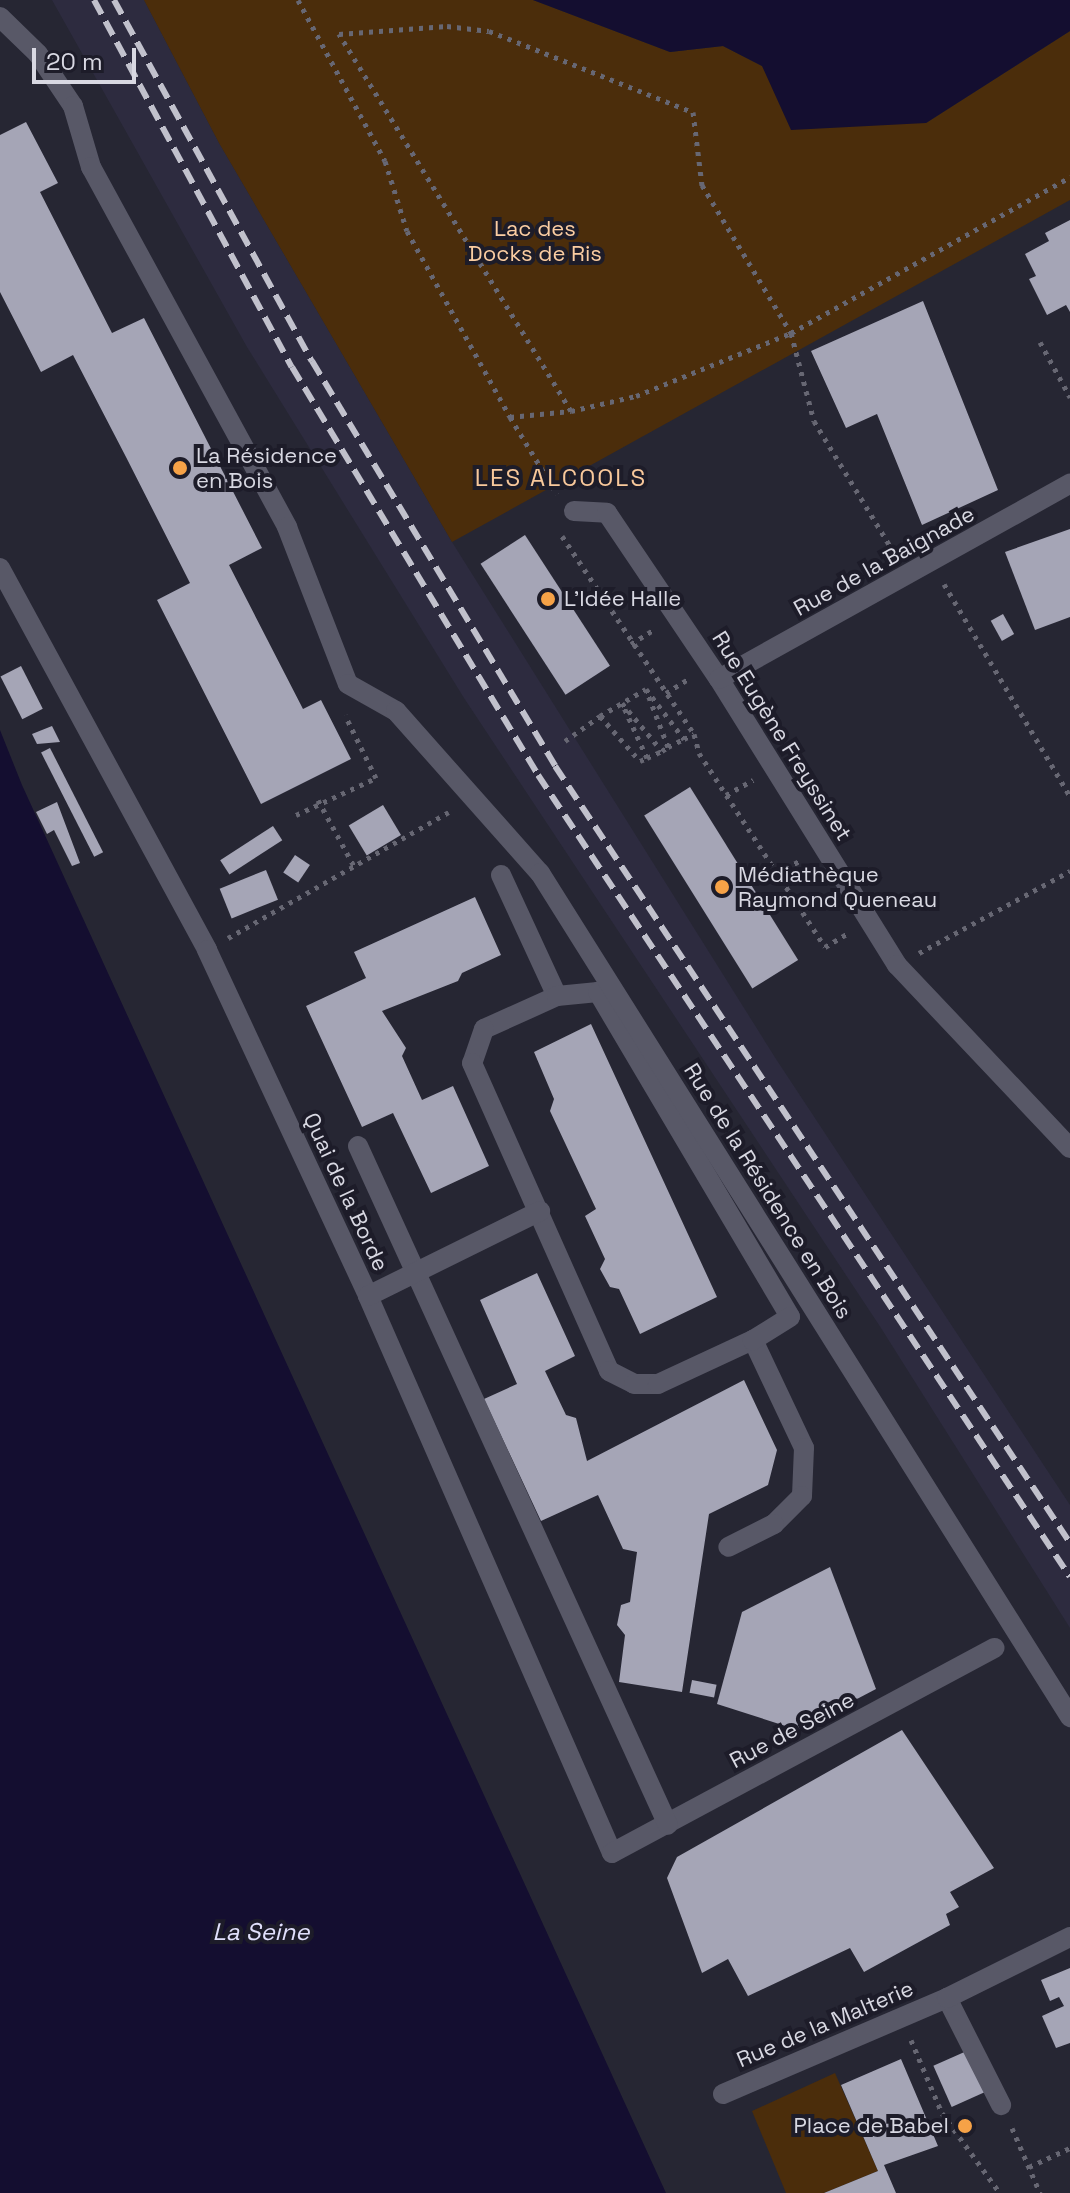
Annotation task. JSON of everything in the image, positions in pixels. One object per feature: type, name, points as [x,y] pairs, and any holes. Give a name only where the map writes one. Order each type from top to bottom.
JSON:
[{"type":"street","name":"Rue de la Résidence en Bois","points":[[0,17],[38,54],[73,106],[91,167],[287,527],[348,684],[396,711],[540,873],[1070,1717]]},
{"type":"street","name":"Rue de la Baignade","points":[[719,679],[1070,484]]},
{"type":"street","name":"Rue Eugène Freyssinet","points":[[574,511],[607,513],[719,679],[897,965],[1070,1148]]},
{"type":"street","name":"Quai de la Borde","points":[[0,568],[207,950],[368,1296],[612,1853]]},
{"type":"street","points":[[501,875],[557,996]]},
{"type":"street","points":[[598,992],[790,1317],[753,1340],[658,1384],[634,1384],[609,1371],[472,1063],[484,1029],[557,996],[598,992]]},
{"type":"street","points":[[358,1146],[668,1825]]},
{"type":"street","points":[[368,1296],[540,1211]]},
{"type":"street","points":[[728,1547],[774,1524],[802,1496],[804,1448],[753,1340]]},
{"type":"street","name":"Rue de Seine","points":[[612,1853],[994,1648]]},
{"type":"street","name":"Rue de la Malterie","points":[[723,2094],[947,1998],[1070,1937]]},
{"type":"street","points":[[947,1998],[1001,2105]]},
{"type":"path","points":[[298,0],[385,161],[407,231],[549,486],[574,511],[556,527],[694,734],[699,753],[825,947],[870,921]]},
{"type":"path","points":[[571,411],[339,34],[447,26],[489,31],[693,112],[702,185],[791,333]]},
{"type":"path","points":[[510,417],[571,411],[636,396],[791,333],[1070,177]]},
{"type":"path","points":[[1040,342],[1070,397]]},
{"type":"path","points":[[646,689],[684,739]]},
{"type":"path","points":[[565,741],[646,689]]},
{"type":"path","points":[[646,689],[665,749]]},
{"type":"path","points":[[622,703],[665,749]]},
{"type":"path","points":[[622,703],[647,758]]},
{"type":"path","points":[[296,815],[318,800],[376,778],[343,711]]},
{"type":"path","points":[[600,716],[640,761],[694,734]]},
{"type":"path","points":[[318,800],[354,866]]},
{"type":"path","points":[[207,950],[453,809]]},
{"type":"path","points":[[897,965],[1070,871]]},
{"type":"path","points":[[901,2017],[942,2113],[1000,2193]]},
{"type":"path","points":[[1001,2105],[1040,2193]]},
{"type":"path","points":[[1029,2167],[1070,2148]]},
{"type":"shaded area","points":[[52,0],[144,0],[219,143],[452,542],[776,1059],[1070,1505],[1070,1628],[881,1328],[464,698],[247,347]]},
{"type":"green space","name":"Lac des Docks de Ris","points":[[144,0],[533,0],[670,52],[723,46],[762,66],[926,123],[1070,31],[1070,200],[452,542],[219,143]]},
{"type":"green space","points":[[835,2073],[878,2171],[824,2193],[786,2193],[752,2111]]},
{"type":"water","points":[[533,0],[1070,0],[1070,31],[926,123],[791,130],[762,66],[723,46],[670,52]]},
{"type":"water","name":"La Seine","points":[[0,730],[22,785],[666,2193],[0,2193]]},
{"type":"building","name":"La Résidence en Bois","points":[[26,122],[58,183],[40,192],[112,333],[144,318],[262,548],[229,565],[303,709],[321,700],[351,759],[261,804],[157,600],[190,583],[126,457],[73,355],[41,372],[0,292],[0,135]]},
{"type":"building","points":[[1070,220],[1070,312],[1066,305],[1047,315],[1029,279],[1036,276],[1025,254],[1049,241],[1045,233]]},
{"type":"building","points":[[923,301],[998,490],[922,525],[877,414],[846,428],[811,351]]},
{"type":"building","points":[[1070,529],[1070,617],[1035,630],[1005,552]]},
{"type":"building","points":[[525,535],[610,666],[566,695],[481,564]]},
{"type":"building","points":[[1003,614],[1014,634],[1002,641],[991,621]]},
{"type":"building","points":[[21,666],[43,709],[22,719],[1,676]]},
{"type":"building","points":[[52,726],[60,742],[37,744],[32,734]]},
{"type":"building","points":[[50,748],[103,852],[94,857],[41,753]]},
{"type":"building","name":"Médiathèque Raymond Queneau","points":[[690,787],[798,960],[752,989],[644,816]]},
{"type":"building","points":[[57,802],[80,863],[72,866],[54,830],[47,834],[36,812]]},
{"type":"building","points":[[383,805],[401,835],[367,856],[349,826]]},
{"type":"building","points":[[273,826],[282,840],[229,875],[220,860]]},
{"type":"building","points":[[295,855],[310,865],[298,882],[283,872]]},
{"type":"building","points":[[266,870],[278,900],[232,918],[220,889]]},
{"type":"building","points":[[475,897],[501,955],[462,973],[458,981],[382,1011],[406,1048],[402,1056],[422,1100],[453,1086],[489,1166],[431,1193],[393,1113],[362,1127],[306,1006],[366,978],[354,952]]},
{"type":"building","points":[[591,1024],[717,1297],[640,1334],[619,1289],[610,1287],[600,1269],[605,1259],[585,1216],[596,1209],[550,1111],[554,1099],[534,1052]]},
{"type":"building","points":[[537,1273],[575,1356],[545,1371],[566,1415],[576,1418],[587,1461],[744,1380],[777,1450],[768,1485],[709,1514],[682,1692],[619,1682],[625,1635],[617,1625],[621,1605],[630,1602],[637,1552],[623,1549],[598,1495],[541,1521],[484,1399],[517,1384],[480,1300]]},
{"type":"building","points":[[830,1567],[876,1689],[798,1730],[717,1704],[742,1612]]},
{"type":"building","points":[[692,1680],[717,1685],[714,1698],[690,1693]]},
{"type":"building","points":[[902,1730],[994,1868],[950,1892],[959,1907],[946,1914],[950,1925],[864,1972],[850,1948],[748,1996],[728,1959],[702,1973],[667,1878],[677,1857]]},
{"type":"building","points":[[1070,1968],[1070,2043],[1056,2048],[1042,2016],[1064,2006],[1059,1997],[1050,2001],[1041,1980]]},
{"type":"building","points":[[969,2050],[987,2091],[952,2107],[933,2066]]},
{"type":"building","points":[[901,2059],[938,2146],[884,2165],[896,2193],[824,2193],[878,2171],[841,2085]]},
{"type":"railway","points":[[94,0],[292,367],[538,775],[1070,1577]]},
{"type":"railway","points":[[114,0],[312,361],[555,766],[1070,1543]]},
{"type":"place","name":"La Résidence en Bois","points":[[180,468]]},
{"type":"place","name":"L'Idée Halle","points":[[548,599]]},
{"type":"place","name":"Médiathèque Raymond Queneau","points":[[722,887]]},
{"type":"place","name":"Place de Babel","points":[[965,2126]]},
{"type":"district","name":"LES ALCOOLS","points":[[561,478]]}]
